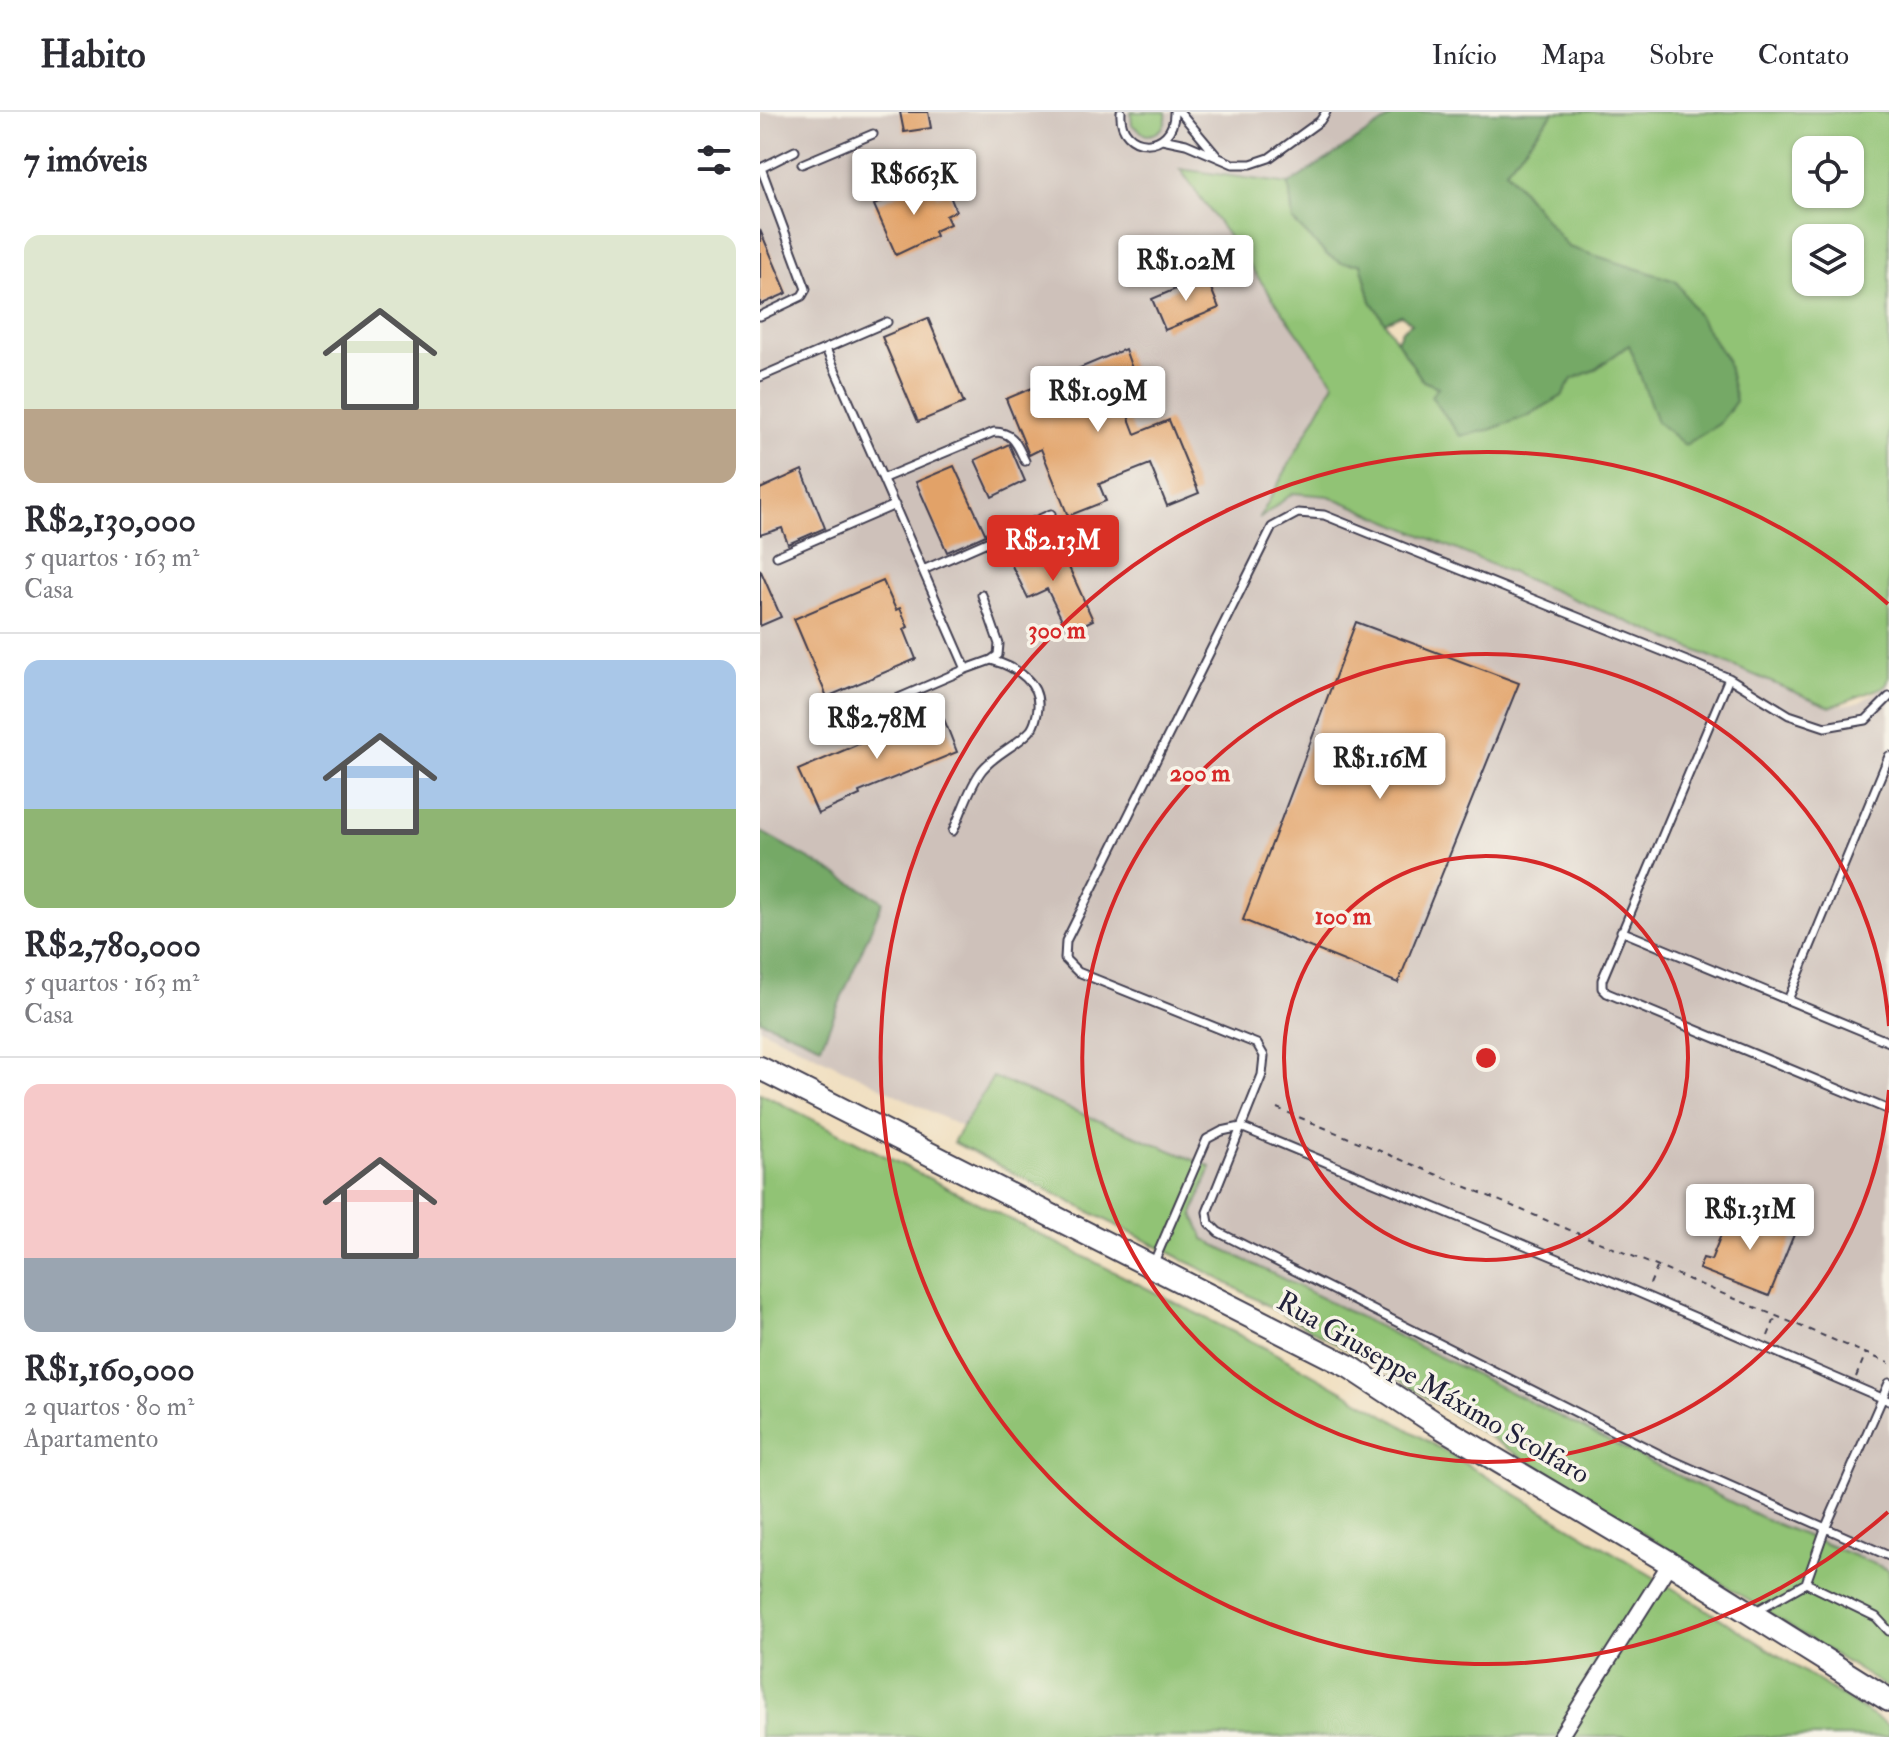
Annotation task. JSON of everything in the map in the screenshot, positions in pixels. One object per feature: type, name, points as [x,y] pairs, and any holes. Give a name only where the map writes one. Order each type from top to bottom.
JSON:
[{"type":"main road","name":"Rua Giuseppe Máximo Scolfaro","points":[[760,1068],[1350,1367],[1441,1427],[1670,1563],[1889,1700]]},
{"type":"street","points":[[1560,1737],[1670,1563]]},
{"type":"lane","points":[[1121,112],[1122,127],[1135,141],[1153,143],[1162,139],[1172,128],[1177,112]]},
{"type":"lane","points":[[1177,112],[1220,159]]},
{"type":"lane","points":[[1162,139],[1186,144],[1233,164],[1251,164],[1269,158],[1320,121],[1326,112]]},
{"type":"lane","points":[[802,164],[873,134]]},
{"type":"lane","points":[[760,316],[802,296],[806,289],[760,168],[795,151]]},
{"type":"lane","points":[[760,377],[887,322]]},
{"type":"lane","points":[[826,349],[966,669]]},
{"type":"lane","points":[[884,478],[994,432],[1005,432],[1012,437],[1025,461]]},
{"type":"lane","points":[[777,556],[895,505]]},
{"type":"lane","points":[[1889,697],[1866,720],[1825,727],[1789,715],[1729,678],[1324,515],[1298,513],[1272,527],[1066,941],[1065,959],[1078,972],[1257,1044],[1264,1056],[1262,1075],[1207,1212],[1209,1223],[1218,1232],[1665,1457],[1889,1556]]},
{"type":"lane","points":[[923,570],[1051,514]]},
{"type":"lane","points":[[829,728],[998,655],[999,644],[982,595]]},
{"type":"lane","points":[[953,831],[978,775],[1034,727],[1039,706],[1036,689],[1025,675],[991,660]]},
{"type":"lane","points":[[1729,678],[1621,931],[1602,980],[1602,988],[1607,993],[1889,1110]]},
{"type":"lane","points":[[1788,1000],[1889,756]]},
{"type":"lane","points":[[1621,931],[1889,1042]]},
{"type":"lane","points":[[1153,1265],[1207,1139],[1222,1131],[1241,1127],[1886,1399]]},
{"type":"lane","points":[[1751,1614],[1806,1583],[1825,1529],[1886,1399],[1889,1383]]},
{"type":"lane","points":[[1806,1583],[1876,1617],[1889,1631]]},
{"type":"path","points":[[1277,1108],[1889,1363]]},
{"type":"path","points":[[1645,1296],[1658,1266]]},
{"type":"path","points":[[1763,1348],[1776,1316]]},
{"type":"path","points":[[1852,1385],[1866,1353]]},
{"type":"shaded area","points":[[760,112],[1399,112],[1289,184],[1181,169],[1334,383],[1261,517],[1293,493],[1329,496],[1830,707],[1860,702],[1886,686],[1889,678],[1889,1571],[1767,1520],[1205,1240],[1193,1214],[1211,1167],[993,1077],[962,1127],[760,1028]]},
{"type":"green space","points":[[1131,112],[1166,112],[1166,122],[1159,131],[1146,135],[1132,125]]},
{"type":"green space","points":[[1399,112],[1554,112],[1506,170],[1568,247],[1676,281],[1727,361],[1736,401],[1719,424],[1685,445],[1657,422],[1629,345],[1594,370],[1572,379],[1562,396],[1527,416],[1489,430],[1460,436],[1431,396],[1438,387],[1423,381],[1397,341],[1402,330],[1412,323],[1401,315],[1385,322],[1371,301],[1361,264],[1342,263],[1327,255],[1293,221],[1289,184]]},
{"type":"green space","points":[[1554,112],[1889,112],[1889,678],[1886,686],[1830,707],[1329,496],[1293,493],[1259,519],[1334,383],[1180,169],[1289,184],[1293,221],[1342,263],[1361,263],[1371,301],[1423,381],[1439,387],[1460,435],[1527,416],[1562,396],[1571,379],[1594,370],[1630,344],[1727,360],[1676,282],[1568,247],[1506,170]]},
{"type":"green space","points":[[760,831],[883,901],[821,1046],[760,1020]]},
{"type":"green space","points":[[993,1077],[1211,1167],[1193,1214],[1205,1240],[1767,1520],[1889,1570],[1889,1689],[1380,1368],[1196,1266],[953,1142]]},
{"type":"green space","points":[[760,1093],[1269,1350],[1371,1407],[1682,1594],[1889,1726],[1889,1737],[760,1737]]},
{"type":"building","points":[[900,112],[928,112],[931,128],[904,132]]},
{"type":"building","points":[[932,184],[937,196],[948,191],[956,211],[946,216],[950,224],[934,231],[936,236],[896,255],[874,205],[908,190],[910,194]]},
{"type":"building","points":[[760,230],[787,293],[760,305]]},
{"type":"building","points":[[1206,276],[1219,308],[1165,330],[1152,299]]},
{"type":"building","points":[[928,318],[964,403],[918,422],[882,337]]},
{"type":"building","points":[[1125,349],[1145,405],[1127,413],[1135,434],[1169,420],[1199,493],[1167,506],[1150,464],[1099,484],[1106,501],[1068,516],[1041,449],[1029,455],[1006,399]]},
{"type":"building","points":[[1009,444],[1025,481],[992,497],[975,460]]},
{"type":"building","points":[[954,466],[986,535],[947,552],[916,482]]},
{"type":"building","points":[[802,470],[825,528],[788,544],[782,528],[760,535],[760,489]]},
{"type":"building","points":[[1057,541],[1093,620],[1068,632],[1047,589],[1028,598],[1010,562]]},
{"type":"building","points":[[760,569],[781,617],[760,626]]},
{"type":"building","points":[[883,581],[896,610],[900,608],[908,627],[904,629],[916,659],[827,697],[794,619]]},
{"type":"building","points":[[1356,622],[1519,683],[1398,983],[1243,920]]},
{"type":"building","points":[[940,709],[957,752],[859,792],[860,795],[818,814],[798,770]]},
{"type":"building","points":[[1732,1207],[1795,1232],[1769,1296],[1699,1269],[1703,1258],[1711,1260]]}]
